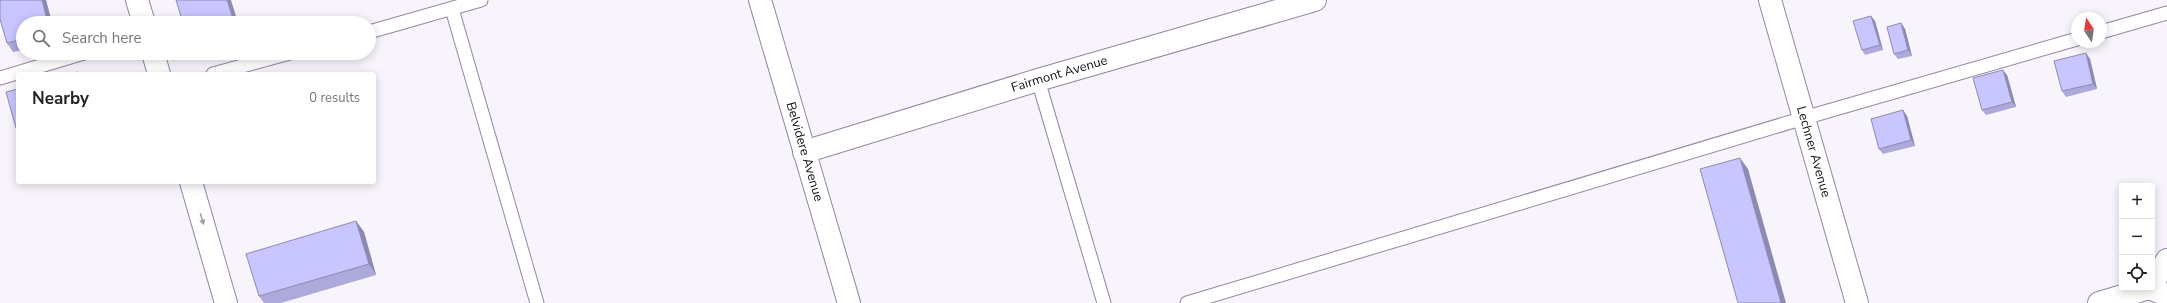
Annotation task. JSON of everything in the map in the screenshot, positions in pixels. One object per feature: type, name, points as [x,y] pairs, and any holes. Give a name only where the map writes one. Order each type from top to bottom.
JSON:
[{"type":"street","points":[[138,0],[142,16]]},
{"type":"street","name":"Belvidere Avenue","points":[[760,0],[848,303]]},
{"type":"street","name":"Fairmont Avenue","points":[[804,152],[1038,80],[1315,0]]},
{"type":"street","name":"Lechner Avenue","points":[[1770,0],[1856,303]]},
{"type":"street","points":[[155,60],[158,72]]},
{"type":"street","points":[[192,184],[226,303]]},
{"type":"street","points":[[2155,279],[2167,260]]},
{"type":"street","points":[[2155,290],[2167,295]]},
{"type":"street","points":[[2099,303],[2139,291]]},
{"type":"lane","points":[[376,30],[481,0]]},
{"type":"lane","points":[[452,9],[537,303]]},
{"type":"lane","points":[[2107,30],[2167,13]]},
{"type":"lane","points":[[1187,303],[1804,118],[2071,41]]},
{"type":"lane","points":[[20,72],[60,60]]},
{"type":"lane","points":[[220,72],[264,60]]},
{"type":"lane","points":[[0,78],[16,73]]},
{"type":"lane","points":[[1038,80],[1104,303]]},
{"type":"building","points":[[0,0],[42,0],[46,16],[16,16],[16,41],[7,43],[0,19]]},
{"type":"building","points":[[176,0],[227,0],[232,16],[181,16]]},
{"type":"building","points":[[1871,16],[1880,45],[1862,50],[1853,21]]},
{"type":"building","points":[[1901,23],[1908,50],[1894,54],[1887,27]]},
{"type":"building","points":[[2086,53],[2093,84],[2062,91],[2054,61]]},
{"type":"building","points":[[2003,70],[2012,102],[1982,110],[1973,78]]},
{"type":"building","points":[[16,90],[16,128],[6,92]]},
{"type":"building","points":[[1903,110],[1911,140],[1879,149],[1871,119]]},
{"type":"building","points":[[1740,158],[1781,303],[1738,303],[1700,169]]},
{"type":"building","points":[[356,221],[369,264],[259,296],[246,254]]}]
